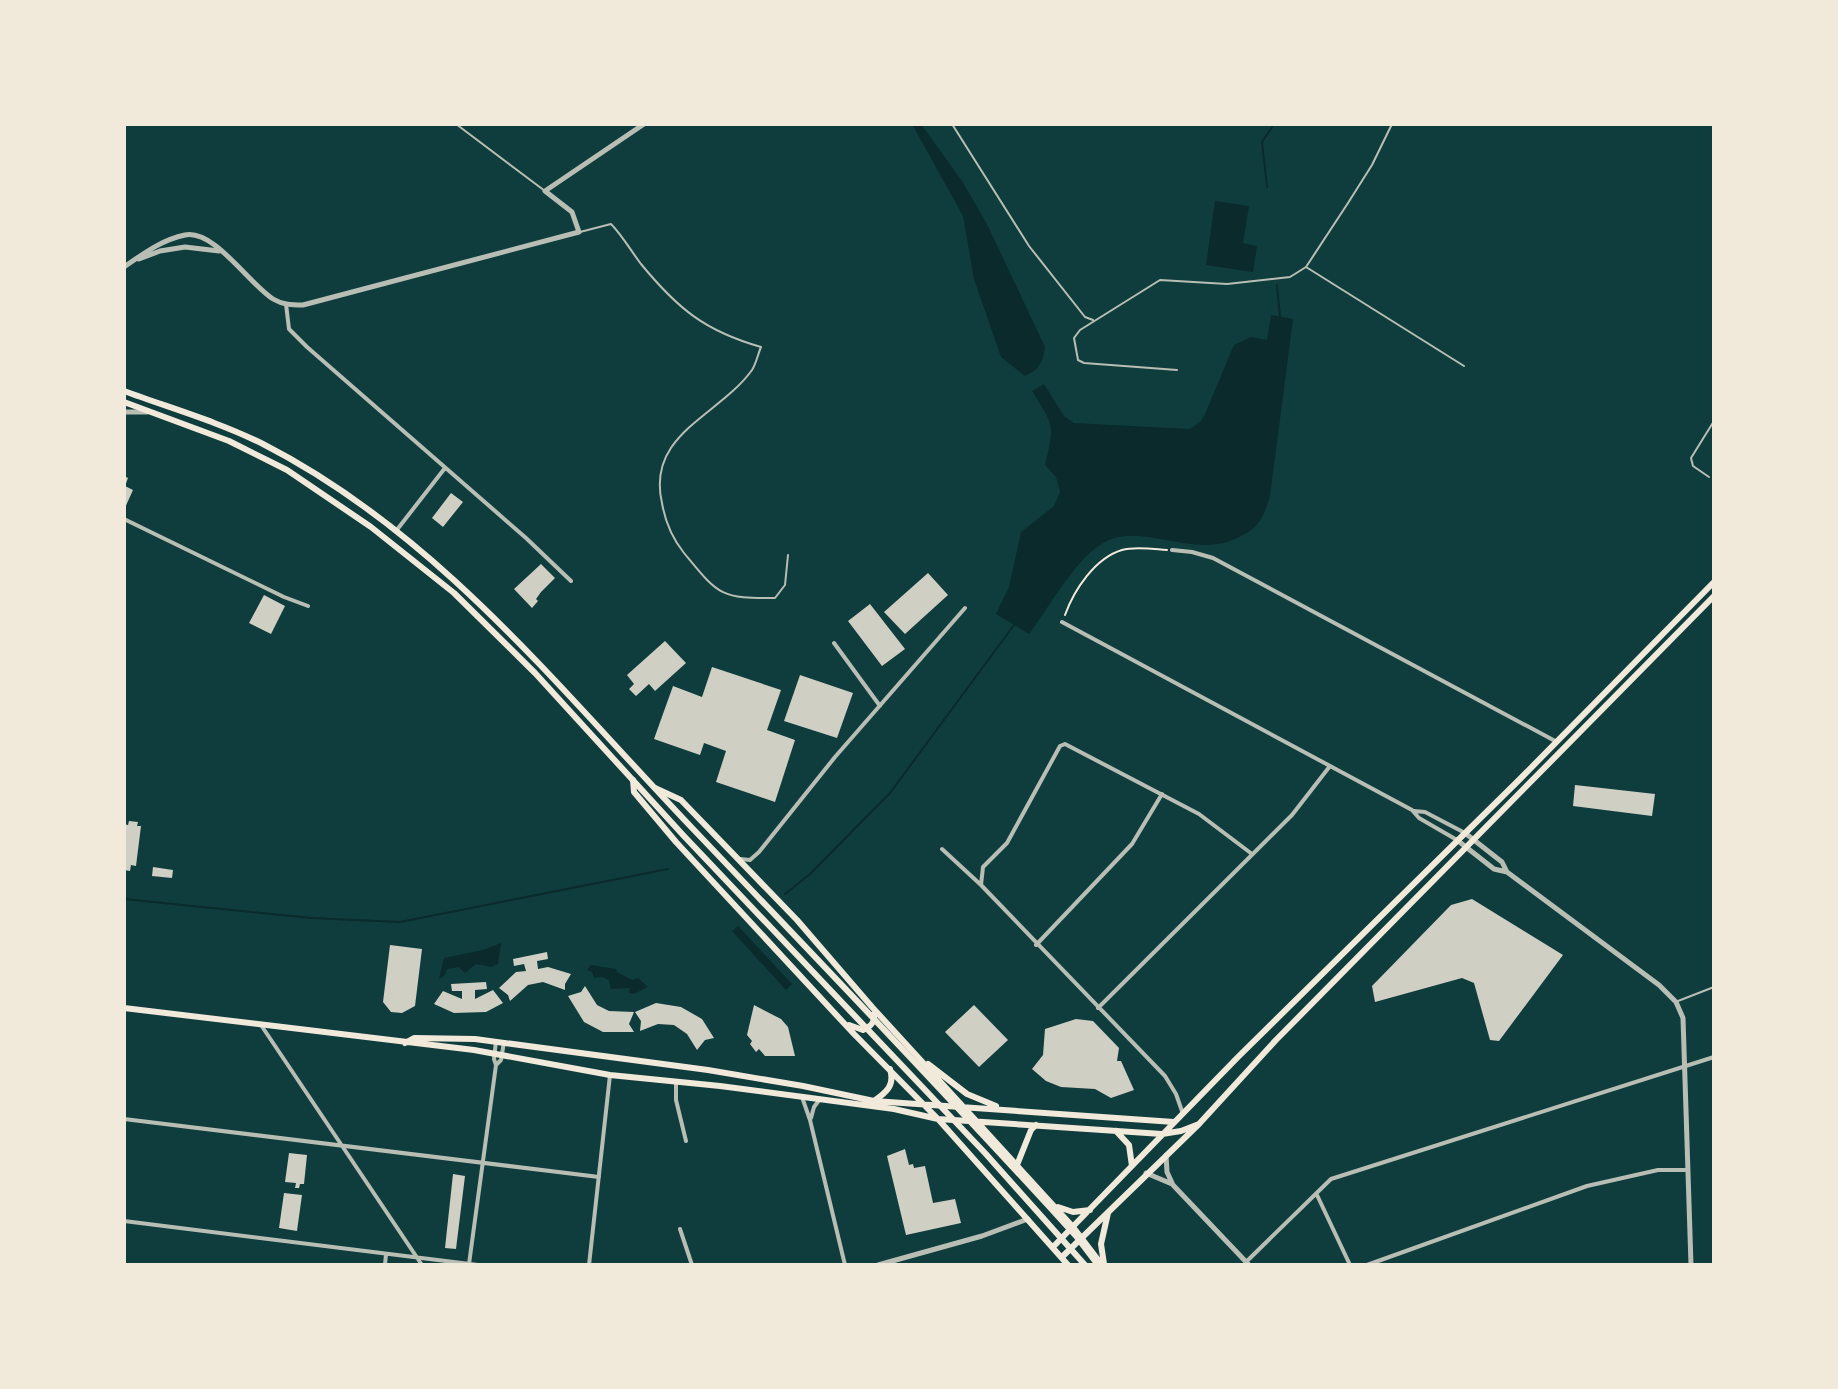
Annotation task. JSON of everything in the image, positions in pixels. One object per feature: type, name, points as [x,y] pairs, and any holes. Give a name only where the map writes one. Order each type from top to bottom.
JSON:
[{"type":"main road","points":[[124,391],[260,442],[315,475],[396,531],[463,586],[1000,1153],[1102,1265]]},
{"type":"main road","points":[[124,402],[229,441],[276,464],[359,518],[407,554],[501,638],[683,835],[955,1120],[1085,1265]]},
{"type":"main road","points":[[1053,1247],[1714,582]]},
{"type":"main road","points":[[1062,1257],[1199,1124],[1276,1040],[1714,596]]},
{"type":"main road","points":[[633,780],[634,792],[676,842],[926,1105],[1068,1265]]},
{"type":"main road","points":[[655,788],[681,800],[797,920],[1082,1237],[1102,1265]]},
{"type":"main road","points":[[844,1022],[856,1029],[869,1027],[874,1022],[872,1007]]},
{"type":"main road","points":[[124,1008],[498,1054],[610,1075],[676,1080],[820,1099],[894,1109],[938,1119],[1162,1134],[1199,1124]]},
{"type":"main road","points":[[405,1043],[414,1038],[452,1037],[803,1086],[874,1101],[1174,1122]]},
{"type":"main road","points":[[915,1054],[967,1094],[1003,1109]]},
{"type":"main road","points":[[874,1101],[890,1088],[890,1067]]},
{"type":"main road","points":[[802,1097],[803,1086]]},
{"type":"main road","points":[[1017,1165],[1036,1125]]},
{"type":"main road","points":[[1116,1131],[1129,1145],[1132,1166]]},
{"type":"main road","points":[[1054,1206],[1073,1212],[1091,1209]]},
{"type":"main road","points":[[1102,1265],[1101,1244],[1109,1209]]},
{"type":"street","points":[[124,267],[148,249],[165,242],[186,235],[201,237],[273,299],[286,304],[319,302],[579,232],[572,212],[545,191],[644,124]]},
{"type":"street","points":[[199,248],[201,237]]},
{"type":"street","points":[[132,261],[176,248],[220,251]]},
{"type":"street","points":[[286,304],[289,329],[571,581]]},
{"type":"street","points":[[124,412],[156,414]]},
{"type":"street","points":[[396,531],[445,468]]},
{"type":"street","points":[[124,519],[308,606]]},
{"type":"street","points":[[1172,550],[1213,558],[1557,742]]},
{"type":"street","points":[[737,859],[750,860],[759,852],[965,608]]},
{"type":"street","points":[[1062,622],[1414,811],[1425,812],[1465,833],[1502,862],[1507,872]]},
{"type":"street","points":[[1657,641],[1664,648]]},
{"type":"street","points":[[834,643],[880,706]]},
{"type":"street","points":[[981,885],[983,867],[1007,843],[1060,746],[1065,744],[1211,821],[1252,854]]},
{"type":"street","points":[[1098,1008],[1292,815],[1330,766]]},
{"type":"street","points":[[1036,945],[1134,842],[1162,794]]},
{"type":"street","points":[[1414,811],[1419,818],[1457,840],[1494,869],[1507,872],[1659,985],[1676,1002],[1683,1018],[1691,1265]]},
{"type":"street","points":[[942,849],[981,885],[1165,1076],[1172,1084],[1183,1114]]},
{"type":"street","points":[[752,875],[759,852]]},
{"type":"street","points":[[261,1025],[422,1265]]},
{"type":"street","points":[[469,1264],[500,1042]]},
{"type":"street","points":[[1146,1173],[1173,1185],[1248,1264],[1331,1179],[1714,1057]]},
{"type":"street","points":[[589,1265],[610,1075]]},
{"type":"street","points":[[676,1080],[676,1100],[686,1141]]},
{"type":"street","points":[[802,1097],[845,1265]]},
{"type":"street","points":[[810,1120],[820,1099]]},
{"type":"street","points":[[124,1119],[599,1177]]},
{"type":"street","points":[[1166,1154],[1165,1164],[1173,1185]]},
{"type":"street","points":[[1367,1265],[1587,1186],[1658,1170],[1687,1170]]},
{"type":"street","points":[[1317,1194],[1350,1265]]},
{"type":"street","points":[[878,1265],[911,1261],[1028,1219]]},
{"type":"street","points":[[124,1221],[478,1265]]},
{"type":"street","points":[[680,1229],[692,1265]]},
{"type":"street","points":[[385,1265],[386,1254]]},
{"type":"lane","points":[[456,124],[545,191]]},
{"type":"lane","points":[[952,124],[1048,273],[1085,317],[1095,321]]},
{"type":"lane","points":[[1177,370],[1084,363],[1078,360],[1074,338],[1080,330],[1160,280],[1227,284],[1271,281],[1290,277],[1306,267],[1372,165],[1392,124]]},
{"type":"lane","points":[[579,232],[611,224],[662,289],[683,308],[728,338],[761,347],[753,368],[689,427],[667,452],[660,468],[660,497],[665,520],[678,546],[713,589],[727,596],[775,598],[785,585],[788,555]]},
{"type":"lane","points":[[1306,267],[1464,366]]},
{"type":"lane","points":[[1709,477],[1693,466],[1691,458],[1714,421]]},
{"type":"lane","points":[[1676,1002],[1714,987]]},
{"type":"path","points":[[1062,622],[1078,588],[1110,556],[1123,550],[1172,550]]},
{"type":"water","points":[[912,124],[921,124],[962,181],[987,224],[1045,347],[1040,364],[1025,376],[1001,357],[974,279],[963,216]]},
{"type":"water","points":[[1215,201],[1249,206],[1243,243],[1257,246],[1253,272],[1206,265]]},
{"type":"water","points":[[1271,315],[1293,319],[1270,496],[1255,526],[1237,538],[1205,545],[1139,536],[1109,540],[1097,547],[1075,569],[1029,634],[996,614],[1009,587],[1021,532],[1054,506],[1060,492],[1056,477],[1045,465],[1050,425],[1032,391],[1044,384],[1064,416],[1074,423],[1190,429],[1205,414],[1234,345],[1251,337],[1267,340]]},
{"type":"water","points":[[738,926],[792,984],[786,990],[732,931]]},
{"type":"water","points":[[501,943],[498,964],[491,967],[476,964],[465,973],[459,967],[447,969],[439,979],[444,958]]},
{"type":"water","points":[[591,965],[616,969],[632,980],[638,978],[648,987],[634,994],[629,993],[630,988],[611,989],[609,980],[594,978],[592,972],[587,970]]},
{"type":"building","points":[[124,476],[128,478],[125,486],[133,490],[124,510]]},
{"type":"building","points":[[451,493],[463,502],[443,527],[432,518]]},
{"type":"building","points":[[541,564],[555,578],[541,592],[532,608],[514,589]]},
{"type":"building","points":[[928,573],[948,595],[905,634],[884,612]]},
{"type":"building","points":[[264,595],[285,606],[271,634],[249,623]]},
{"type":"building","points":[[870,604],[905,649],[882,666],[848,621]]},
{"type":"building","points":[[665,641],[686,663],[655,691],[649,684],[636,696],[629,689],[634,684],[627,675]]},
{"type":"building","points":[[712,667],[781,690],[767,730],[795,740],[775,802],[716,782],[726,751],[704,743],[700,755],[654,739],[673,686],[702,697]]},
{"type":"building","points":[[800,675],[853,693],[837,738],[784,721]]},
{"type":"building","points":[[1575,785],[1655,794],[1652,816],[1573,806]]},
{"type":"building","points":[[129,821],[138,822],[137,826],[141,826],[136,866],[131,865],[130,871],[124,870],[124,824],[128,825]]},
{"type":"building","points":[[153,867],[173,870],[172,878],[152,876]]},
{"type":"building","points":[[1472,899],[1563,955],[1499,1041],[1490,1040],[1474,983],[1462,978],[1375,1002],[1372,986],[1451,905]]},
{"type":"building","points":[[390,945],[422,949],[415,1006],[402,1013],[391,1012],[383,1002]]},
{"type":"building","points":[[547,952],[548,959],[537,961],[538,969],[548,967],[571,974],[565,990],[543,982],[528,985],[510,1001],[499,988],[516,972],[526,971],[524,964],[514,966],[513,959]]},
{"type":"building","points":[[486,982],[487,989],[475,990],[475,999],[493,990],[503,1003],[486,1012],[454,1013],[434,1004],[443,991],[462,999],[462,991],[452,991],[451,984]]},
{"type":"building","points":[[585,986],[597,1005],[609,1011],[634,1012],[629,1024],[634,1032],[603,1032],[584,1022],[568,996],[581,992]]},
{"type":"building","points":[[656,1003],[681,1007],[702,1019],[714,1038],[705,1040],[697,1050],[687,1034],[674,1025],[658,1024],[640,1031],[641,1021],[635,1012]]},
{"type":"building","points":[[754,1005],[781,1019],[788,1027],[795,1056],[765,1056],[759,1049],[756,1052],[747,1035]]},
{"type":"building","points":[[974,1005],[1008,1040],[979,1067],[945,1032]]},
{"type":"building","points":[[1076,1019],[1093,1021],[1119,1048],[1117,1061],[1121,1061],[1134,1090],[1111,1098],[1095,1089],[1061,1087],[1046,1081],[1032,1069],[1043,1055],[1045,1029]]},
{"type":"building","points":[[905,1149],[909,1165],[913,1164],[914,1168],[925,1166],[933,1203],[955,1199],[961,1223],[906,1235],[887,1156]]},
{"type":"building","points":[[289,1153],[307,1155],[304,1184],[300,1184],[299,1188],[295,1188],[296,1183],[285,1182]]},
{"type":"building","points":[[453,1174],[465,1176],[456,1249],[445,1248]]},
{"type":"building","points":[[284,1193],[302,1195],[297,1231],[279,1228]]},
{"type":"waterway","points":[[1267,187],[1262,142],[1274,124]]},
{"type":"waterway","points":[[1277,285],[1280,317]]},
{"type":"waterway","points":[[785,894],[810,874],[890,793],[1014,625]]},
{"type":"waterway","points":[[124,899],[311,918],[400,922],[668,869]]}]
